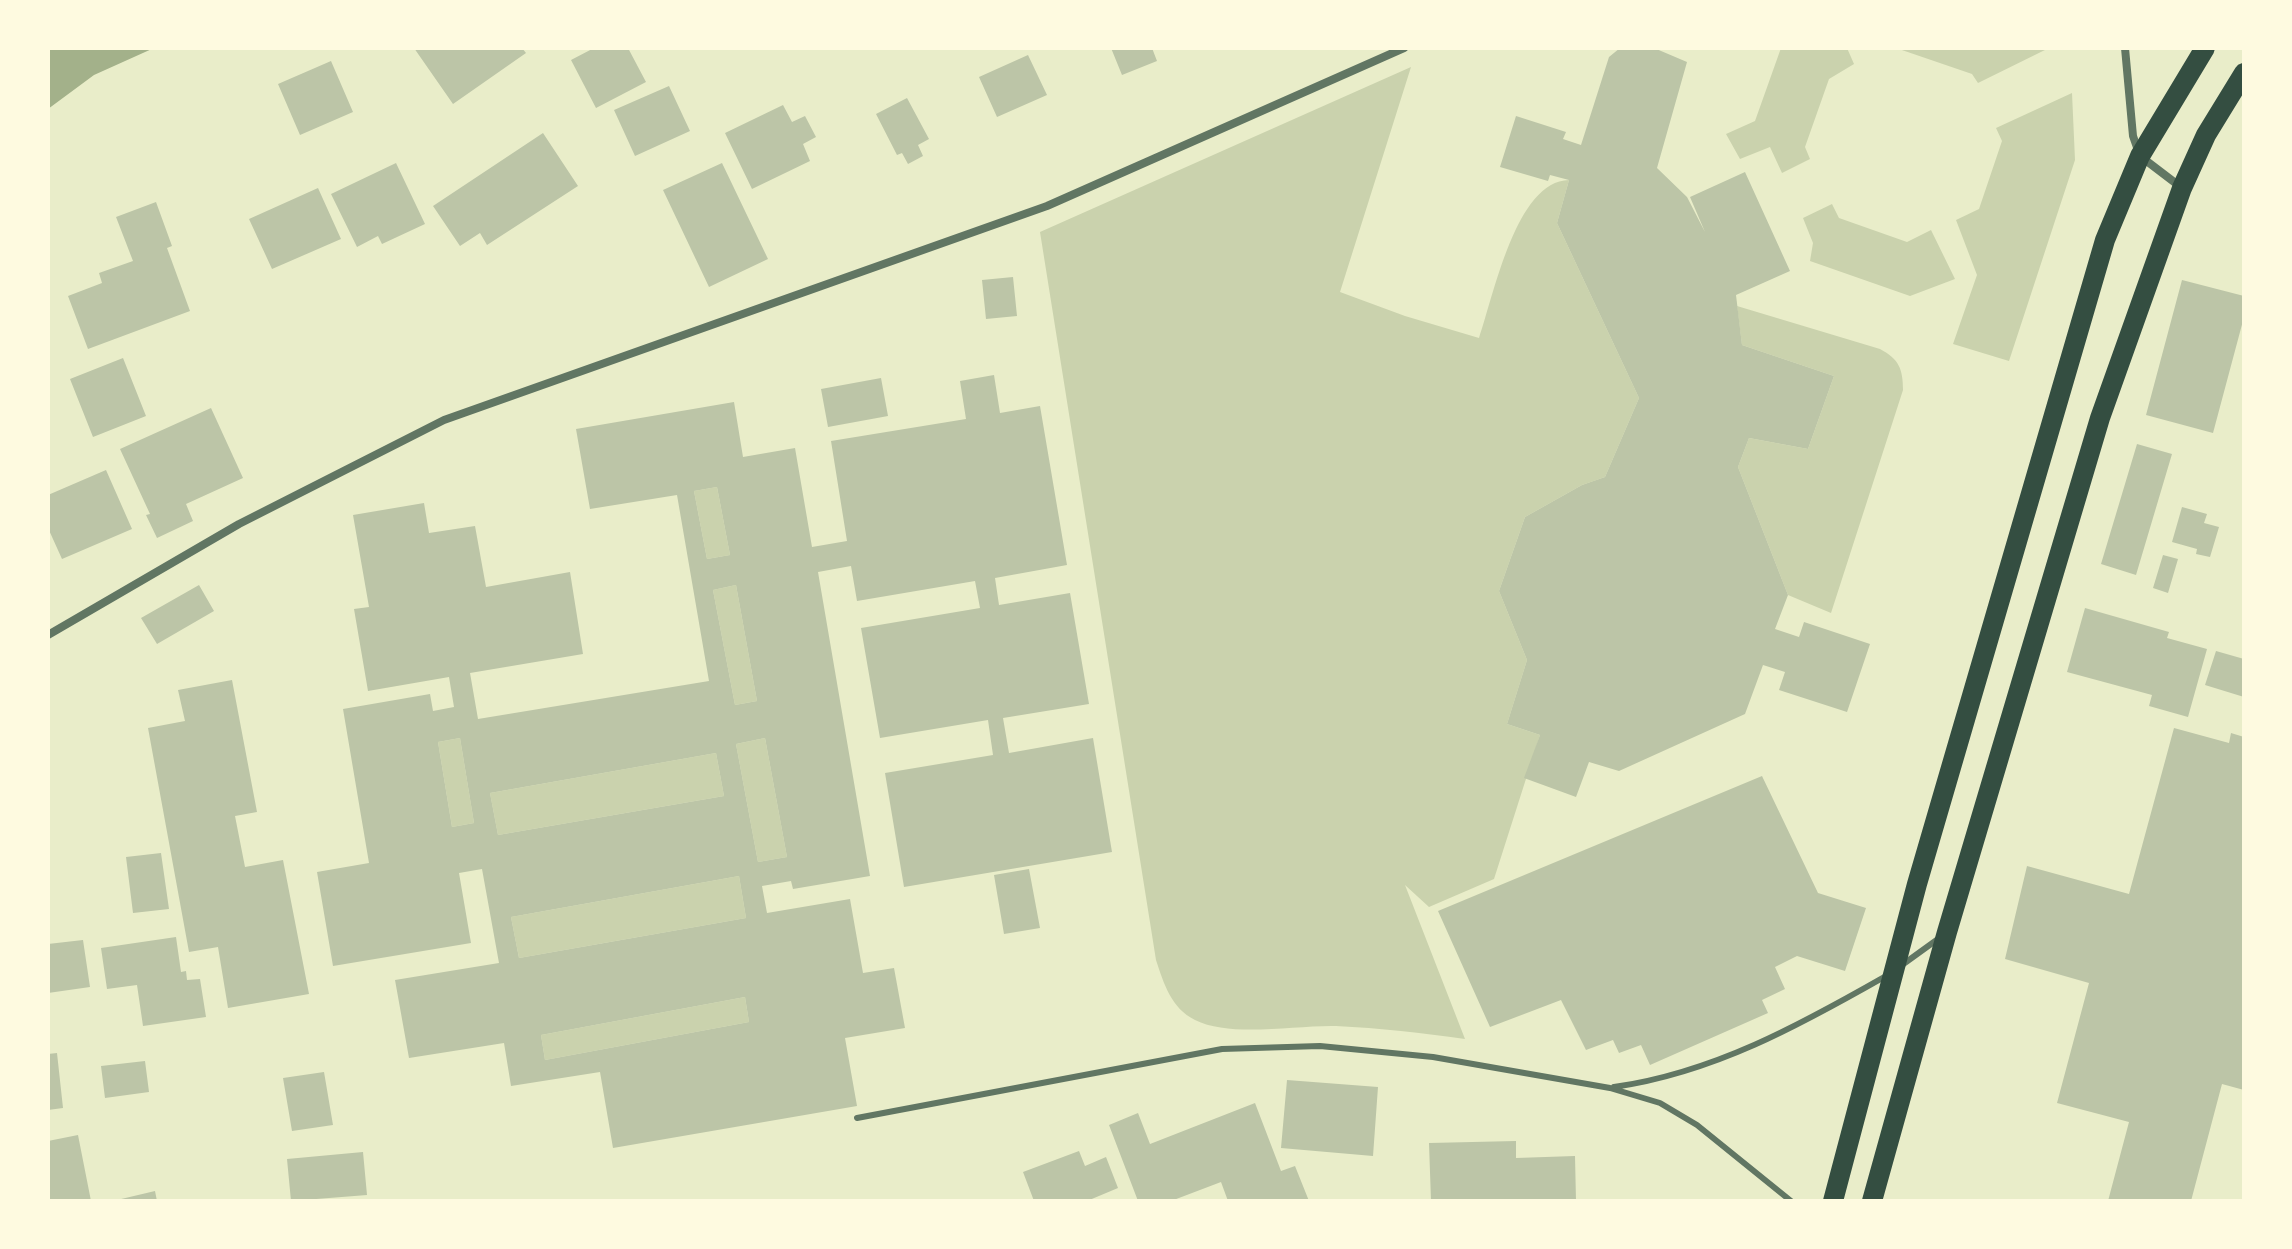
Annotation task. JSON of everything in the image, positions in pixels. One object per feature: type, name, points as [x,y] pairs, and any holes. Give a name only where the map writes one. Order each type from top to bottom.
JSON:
[{"type":"main road","points":[[1833,1201],[1894,971],[2105,240],[2140,156],[2205,48]]},
{"type":"main road","points":[[1872,1201],[1947,932],[2100,418],[2182,188],[2206,135],[2244,73]]},
{"type":"street","points":[[48,635],[239,524],[444,420],[1047,206],[1404,48]]},
{"type":"street","points":[[2125,48],[2133,136],[2140,156],[2182,188]]},
{"type":"lane","points":[[1610,1088],[1661,1081],[1767,1041],[1894,971],[1947,932]]},
{"type":"lane","points":[[857,1118],[1222,1049],[1320,1046],[1419,1055],[1610,1088],[1660,1103],[1697,1125],[1791,1201]]},
{"type":"shaded area","points":[[48,48],[154,48],[94,75],[48,109]]},
{"type":"shaded area","points":[[1781,48],[1847,48],[1854,64],[1829,79],[1805,147],[1810,159],[1782,173],[1770,147],[1740,159],[1726,134],[1755,121]]},
{"type":"shaded area","points":[[1896,48],[2049,48],[1978,83],[1972,74]]},
{"type":"shaded area","points":[[1411,67],[1340,292],[1479,338],[1500,269],[1521,219],[1535,199],[1551,185],[1569,180],[1557,223],[1639,398],[1605,477],[1582,485],[1525,517],[1499,591],[1527,660],[1507,724],[1540,735],[1494,879],[1429,907],[1405,885],[1465,1039],[1336,1026],[1245,1030],[1210,1025],[1187,1015],[1174,1002],[1156,960],[1040,232]]},
{"type":"shaded area","points":[[2072,93],[2075,160],[2009,361],[1953,344],[1977,275],[1956,220],[1979,209],[2002,141],[1996,128]]},
{"type":"shaded area","points":[[1832,204],[1839,218],[1907,242],[1931,230],[1955,279],[1910,296],[1810,261],[1813,243],[1803,218]]},
{"type":"shaded area","points":[[1737,306],[1880,349],[1896,361],[1901,370],[1903,390],[1831,613],[1788,595],[1738,467],[1749,438],[1808,449],[1834,376],[1742,345]]},
{"type":"shaded area","points":[[717,487],[730,555],[707,559],[694,491]]},
{"type":"shaded area","points":[[736,585],[757,701],[735,705],[713,590]]},
{"type":"shaded area","points":[[460,738],[474,823],[452,827],[438,742]]},
{"type":"shaded area","points":[[765,738],[787,857],[758,862],[736,744]]},
{"type":"shaded area","points":[[716,753],[724,796],[498,835],[490,793]]},
{"type":"shaded area","points":[[739,876],[746,918],[519,958],[511,917]]},
{"type":"shaded area","points":[[745,997],[749,1022],[545,1060],[541,1035]]},
{"type":"building","points":[[414,48],[522,48],[526,53],[453,104]]},
{"type":"building","points":[[594,48],[628,48],[646,82],[596,108],[571,60]]},
{"type":"building","points":[[1111,48],[1152,48],[1157,61],[1122,75]]},
{"type":"building","points":[[1620,48],[1654,48],[1687,62],[1657,168],[1687,197],[1705,232],[1690,197],[1745,172],[1790,271],[1736,295],[1742,345],[1834,376],[1808,449],[1749,438],[1738,467],[1788,595],[1775,629],[1799,637],[1804,622],[1870,644],[1847,712],[1779,690],[1785,672],[1763,665],[1745,714],[1619,771],[1589,762],[1576,797],[1524,778],[1540,735],[1507,724],[1527,660],[1499,591],[1525,517],[1582,485],[1605,477],[1639,398],[1557,223],[1569,180],[1550,175],[1548,181],[1500,167],[1516,116],[1566,132],[1563,139],[1581,145],[1609,57]]},
{"type":"building","points":[[1028,55],[1047,95],[997,117],[979,77]]},
{"type":"building","points":[[331,61],[353,112],[300,135],[278,84]]},
{"type":"building","points":[[669,86],[690,131],[635,156],[614,110]]},
{"type":"building","points":[[907,98],[929,139],[918,145],[923,156],[908,164],[902,153],[897,155],[876,114]]},
{"type":"building","points":[[783,105],[792,122],[805,116],[816,137],[803,144],[810,161],[752,189],[725,133]]},
{"type":"building","points":[[543,133],[578,186],[487,245],[480,233],[460,246],[433,206]]},
{"type":"building","points":[[396,163],[425,224],[382,244],[378,236],[357,247],[331,194]]},
{"type":"building","points":[[722,163],[768,259],[709,287],[663,190]]},
{"type":"building","points":[[318,188],[341,239],[272,269],[249,219]]},
{"type":"building","points":[[156,202],[172,246],[167,248],[190,311],[88,349],[68,296],[102,283],[99,273],[133,261],[116,217]]},
{"type":"building","points":[[1013,277],[1017,316],[986,319],[982,280]]},
{"type":"building","points":[[2182,280],[2244,296],[2244,317],[2213,433],[2146,415]]},
{"type":"building","points":[[123,358],[146,416],[93,437],[70,379]]},
{"type":"building","points":[[994,375],[1000,413],[1040,406],[1067,565],[995,578],[999,605],[1070,593],[1089,704],[1003,718],[1009,753],[1093,738],[1112,852],[904,887],[885,773],[993,755],[988,720],[880,738],[861,628],[980,608],[975,581],[857,601],[851,566],[818,572],[870,876],[793,889],[791,881],[762,886],[767,913],[850,899],[863,973],[894,968],[905,1028],[845,1038],[857,1106],[613,1148],[600,1072],[511,1086],[504,1043],[409,1058],[395,980],[499,963],[482,869],[459,873],[471,943],[333,966],[317,872],[369,863],[343,709],[430,694],[433,711],[454,707],[449,677],[368,691],[354,609],[369,607],[353,515],[424,503],[429,533],[475,526],[486,587],[570,572],[583,654],[470,673],[478,719],[709,681],[677,495],[590,509],[576,429],[734,402],[743,457],[795,448],[812,547],[847,541],[831,441],[966,419],[960,381]],"holes":[[[717,487],[730,555],[707,559],[694,491]],[[736,585],[757,701],[735,705],[713,590]],[[460,738],[474,823],[452,827],[438,742]],[[765,738],[787,857],[758,862],[736,744]],[[716,753],[724,796],[498,835],[490,793]],[[739,876],[746,918],[519,958],[511,917]],[[745,997],[749,1022],[545,1060],[541,1035]]]},
{"type":"building","points":[[881,378],[888,416],[828,427],[821,389]]},
{"type":"building","points":[[211,408],[243,478],[186,504],[193,521],[157,538],[146,515],[150,514],[120,449]]},
{"type":"building","points":[[2137,444],[2172,454],[2136,575],[2101,564]]},
{"type":"building","points":[[106,470],[132,529],[62,559],[48,528],[48,495]]},
{"type":"building","points":[[2182,507],[2207,514],[2204,523],[2219,527],[2210,557],[2196,554],[2197,549],[2172,542]]},
{"type":"building","points":[[2163,555],[2178,559],[2168,593],[2153,588]]},
{"type":"building","points":[[199,585],[214,611],[157,644],[141,618]]},
{"type":"building","points":[[2085,608],[2169,632],[2167,638],[2207,649],[2188,717],[2149,706],[2152,695],[2067,672]]},
{"type":"building","points":[[2216,651],[2244,659],[2244,697],[2205,685]]},
{"type":"building","points":[[232,680],[257,812],[235,816],[245,867],[283,860],[309,994],[228,1008],[218,947],[189,952],[148,728],[185,721],[178,690]]},
{"type":"building","points":[[2174,728],[2229,743],[2231,733],[2244,737],[2244,1090],[2222,1084],[2191,1201],[2108,1201],[2129,1122],[2057,1103],[2089,983],[2005,959],[2027,866],[2129,894]]},
{"type":"building","points":[[1762,776],[1818,893],[1866,908],[1845,971],[1797,956],[1775,967],[1785,989],[1762,1000],[1768,1013],[1650,1065],[1641,1045],[1619,1053],[1613,1040],[1586,1050],[1561,1000],[1490,1027],[1438,911]]},
{"type":"building","points":[[161,853],[169,909],[133,913],[126,857]]},
{"type":"building","points":[[1029,869],[1040,928],[1004,934],[994,875]]},
{"type":"building","points":[[176,937],[181,972],[186,971],[187,980],[200,979],[206,1017],[143,1026],[137,985],[107,989],[101,948]]},
{"type":"building","points":[[83,940],[90,987],[48,993],[48,944]]},
{"type":"building","points":[[57,1053],[63,1108],[48,1110],[48,1054]]},
{"type":"building","points":[[145,1061],[149,1092],[105,1098],[101,1066]]},
{"type":"building","points":[[324,1072],[333,1125],[292,1131],[283,1078]]},
{"type":"building","points":[[1287,1080],[1378,1087],[1373,1156],[1281,1148]]},
{"type":"building","points":[[1255,1103],[1281,1171],[1295,1166],[1309,1201],[1228,1201],[1221,1182],[1171,1201],[1138,1201],[1109,1125],[1138,1113],[1150,1144]]},
{"type":"building","points":[[78,1135],[91,1201],[48,1201],[48,1141]]},
{"type":"building","points":[[1516,1141],[1516,1158],[1575,1156],[1576,1201],[1431,1201],[1429,1143]]},
{"type":"building","points":[[1079,1151],[1085,1166],[1106,1157],[1118,1188],[1087,1201],[1034,1201],[1023,1172]]},
{"type":"building","points":[[363,1152],[367,1195],[291,1201],[287,1159]]},
{"type":"building","points":[[155,1191],[157,1201],[117,1201],[117,1200]]}]
